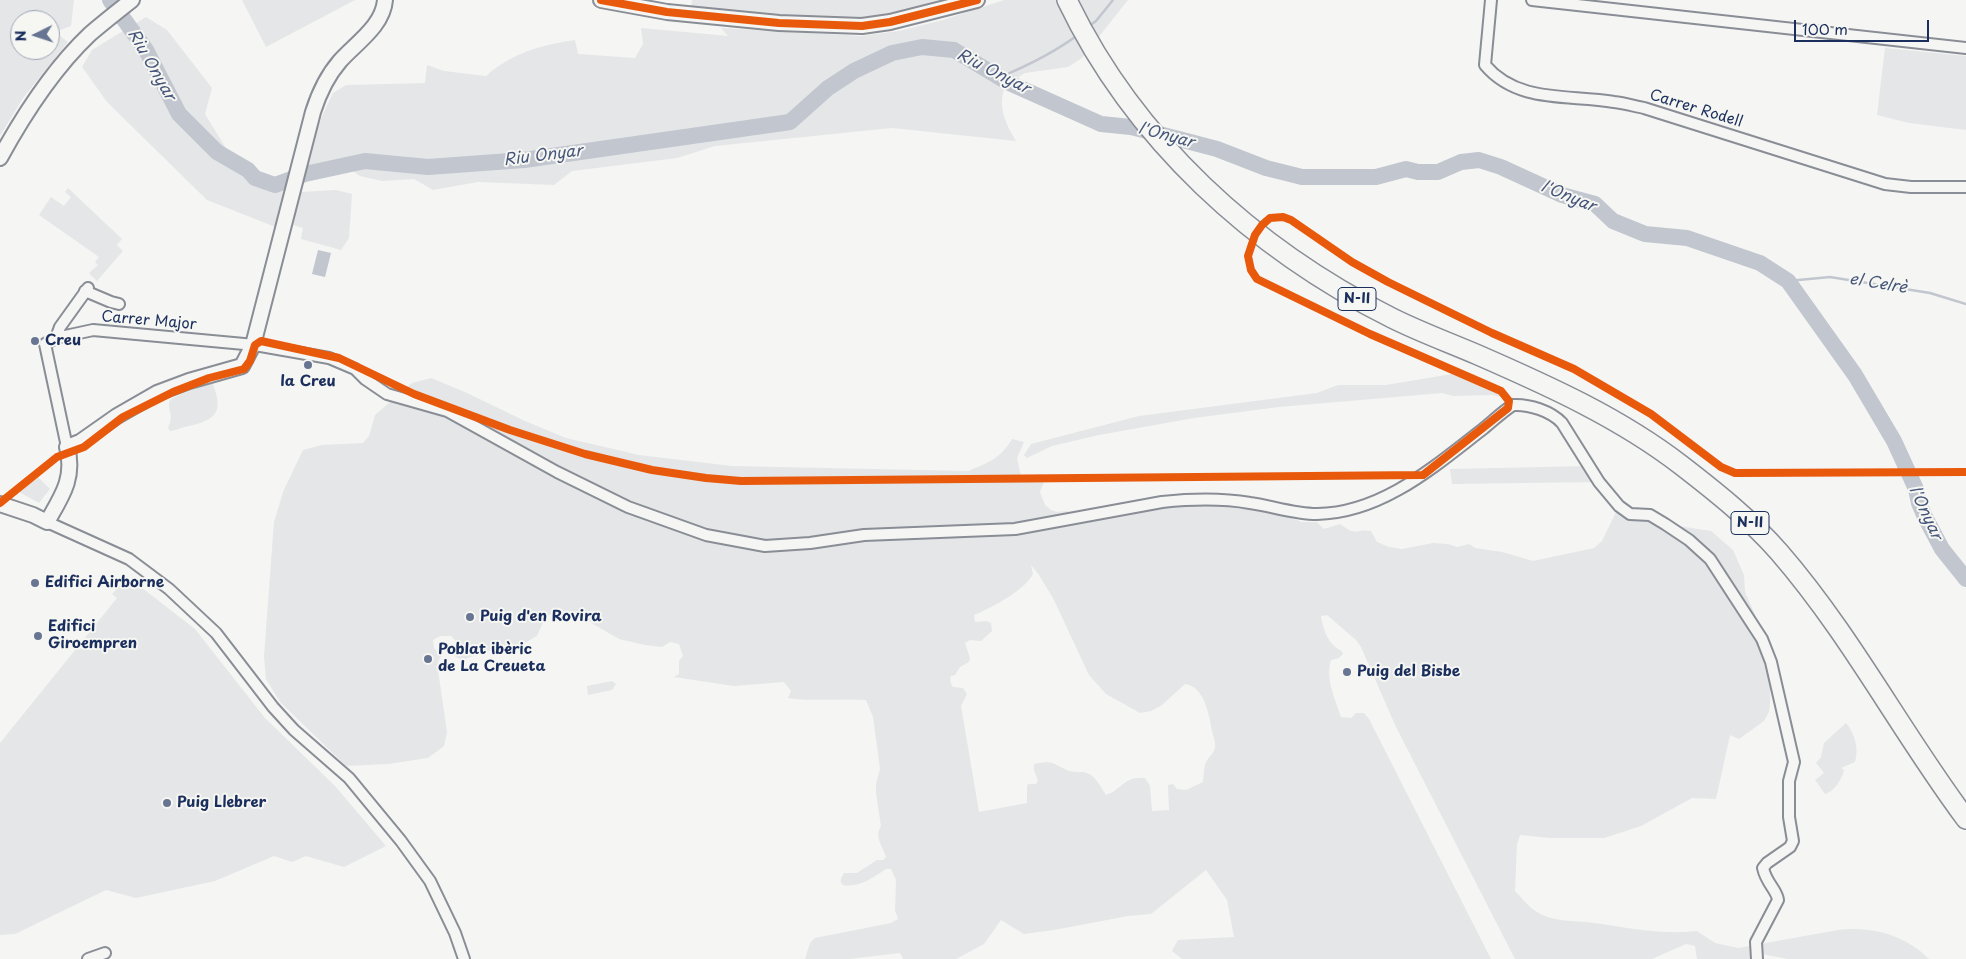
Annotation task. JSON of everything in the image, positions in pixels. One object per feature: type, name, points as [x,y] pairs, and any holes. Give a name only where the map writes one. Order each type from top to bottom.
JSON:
[{"type":"highway","name":"N-II","points":[[1067,0],[1104,65],[1159,140],[1211,194],[1282,252],[1335,288],[1393,318],[1521,374],[1614,420],[1651,444],[1705,484],[1755,528],[1777,549],[1799,576],[1850,645],[1919,753],[1966,819]]},
{"type":"street","points":[[0,158],[24,118],[49,82],[82,43],[132,0]]},
{"type":"street","points":[[47,522],[68,482],[73,444],[157,393],[189,380],[242,366],[253,345],[313,112],[321,88],[340,62],[369,33],[380,17],[385,0]]},
{"type":"street","points":[[602,0],[638,4],[667,12],[779,22],[862,26],[890,22],[977,0]]},
{"type":"street","name":"Carrer Rodell","points":[[1491,0],[1485,65],[1495,76],[1518,89],[1534,94],[1614,102],[1644,108],[1885,184],[1912,187],[1966,187]]},
{"type":"street","points":[[1532,0],[1966,48]]},
{"type":"street","points":[[56,338],[60,327],[87,289],[111,302],[119,304]]},
{"type":"street","name":"Carrer Major","points":[[73,444],[45,344],[56,338],[94,330],[253,345],[329,358],[354,369],[365,379],[388,394],[447,411],[556,472],[628,507],[706,535],[765,546],[810,543],[864,535],[1015,529],[1162,502],[1185,500],[1212,499],[1247,502],[1305,513],[1336,512],[1360,508],[1423,475],[1513,405],[1527,406],[1547,412],[1562,423],[1599,482],[1620,506],[1630,514],[1650,516],[1665,524],[1689,540],[1710,559],[1754,625],[1767,650],[1794,762],[1789,782],[1789,817],[1793,841],[1784,852],[1767,863],[1763,868],[1768,884],[1778,896],[1778,900],[1756,942],[1757,959]]},
{"type":"street","points":[[0,504],[32,515],[129,559],[169,589],[216,633],[272,707],[294,730],[349,778],[401,841],[434,890],[455,933],[464,959]]},
{"type":"street","points":[[88,959],[106,953]]},
{"type":"shaded area","points":[[0,0],[74,0],[71,26],[60,30],[60,10],[10,10],[10,60],[54,60],[23,98],[0,136]]},
{"type":"shaded area","points":[[242,0],[355,0],[266,47]]},
{"type":"shaded area","points":[[692,0],[942,0],[890,13],[837,19],[691,8]]},
{"type":"shaded area","points":[[1004,0],[1128,0],[1082,58],[1068,67],[1025,73],[1006,85],[1003,92],[1002,107],[1006,121],[1016,141],[892,128],[715,146],[677,158],[572,171],[554,185],[478,182],[433,190],[414,179],[382,181],[360,176],[337,160],[308,167],[314,133],[333,93],[346,85],[425,83],[427,65],[444,71],[486,76],[506,61],[528,51],[550,44],[575,40],[578,54],[635,58],[643,44],[641,28],[728,36],[721,28],[861,36],[899,31],[943,20]]},
{"type":"shaded area","points":[[146,17],[167,30],[212,88],[205,114],[243,176],[268,189],[301,192],[336,190],[352,194],[349,238],[341,250],[301,239],[303,228],[290,224],[283,230],[207,200],[107,102],[82,67],[92,50]]},
{"type":"shaded area","points":[[60,36],[68,42],[60,52]]},
{"type":"shaded area","points":[[1885,48],[1966,56],[1966,130],[1909,123],[1877,115]]},
{"type":"shaded area","points":[[68,188],[122,239],[117,245],[123,251],[97,281],[89,273],[98,265],[95,262],[99,257],[39,215],[51,197],[64,206],[71,197],[65,192]]},
{"type":"shaded area","points":[[318,250],[331,253],[325,277],[312,274]]},
{"type":"shaded area","points":[[1458,373],[1501,391],[1507,398],[1492,395],[1453,396],[1442,393],[1279,407],[1194,418],[1099,435],[1052,446],[1027,458],[1024,455],[1031,444],[1139,416],[1317,393],[1338,385],[1386,385]]},
{"type":"shaded area","points":[[431,378],[566,438],[639,455],[732,466],[968,471],[981,466],[999,455],[1012,439],[1024,442],[1017,458],[1021,476],[1043,474],[1045,479],[1040,492],[1045,505],[1057,512],[1067,511],[1082,517],[1162,502],[1262,505],[1302,522],[1317,522],[1324,529],[1340,524],[1353,532],[1371,531],[1377,542],[1389,547],[1402,549],[1433,543],[1457,547],[1469,544],[1475,548],[1502,552],[1533,561],[1594,548],[1602,541],[1619,506],[1665,524],[1711,531],[1733,550],[1744,575],[1745,592],[1757,619],[1754,625],[1771,662],[1769,712],[1764,721],[1739,739],[1730,735],[1716,799],[1692,798],[1641,826],[1604,838],[1550,838],[1520,835],[1517,844],[1515,891],[1534,910],[1556,919],[1657,932],[1697,931],[1715,943],[1738,948],[1838,930],[1863,929],[1898,938],[1920,951],[1929,959],[1788,959],[1757,953],[1757,959],[1697,959],[1695,946],[1686,944],[1652,959],[1515,959],[1396,727],[1361,647],[1356,640],[1327,615],[1321,616],[1325,631],[1333,645],[1342,651],[1343,654],[1339,658],[1331,660],[1329,667],[1330,681],[1341,717],[1351,718],[1356,713],[1364,713],[1369,719],[1491,959],[1182,959],[1172,951],[1178,940],[1234,937],[1227,900],[1206,870],[1151,914],[1128,916],[1024,934],[1001,920],[984,944],[956,959],[903,959],[900,953],[849,959],[805,959],[810,943],[815,938],[891,923],[898,919],[895,910],[896,880],[891,869],[886,869],[855,885],[843,885],[841,881],[844,873],[857,873],[877,860],[883,860],[886,857],[878,834],[881,826],[876,784],[880,769],[873,717],[866,700],[788,698],[791,691],[784,682],[734,686],[674,677],[679,674],[679,661],[683,656],[679,644],[670,642],[662,647],[619,639],[593,624],[582,613],[574,611],[546,616],[537,636],[516,648],[488,651],[462,660],[453,655],[455,640],[451,636],[440,636],[433,640],[434,648],[441,656],[438,662],[438,670],[447,732],[444,746],[428,758],[388,764],[346,766],[280,702],[266,679],[264,656],[274,522],[283,492],[303,450],[322,445],[363,443],[369,436],[375,415],[412,383]],"holes":[[[1031,565],[1053,598],[1089,675],[1106,694],[1140,713],[1151,711],[1162,705],[1185,684],[1192,686],[1202,696],[1215,743],[1214,750],[1206,761],[1203,782],[1186,790],[1177,789],[1173,784],[1168,785],[1169,810],[1152,811],[1150,786],[1145,778],[1127,781],[1106,795],[1097,780],[1087,773],[1069,771],[1052,763],[1045,762],[1034,764],[1038,781],[1036,784],[1028,784],[1027,803],[979,812],[961,706],[967,694],[963,688],[953,687],[950,681],[951,676],[955,675],[960,667],[969,662],[970,658],[965,643],[970,640],[981,641],[992,631],[991,623],[986,621],[975,622],[974,615],[998,604],[1023,586],[1033,574]]]},
{"type":"shaded area","points":[[208,383],[213,384],[218,402],[215,414],[198,424],[170,431],[168,428],[171,419],[170,400]]},
{"type":"shaded area","points":[[1589,466],[1599,482],[1452,484],[1450,469]]},
{"type":"shaded area","points":[[38,477],[50,489],[39,503],[19,492]]},
{"type":"shaded area","points":[[128,577],[195,629],[265,718],[335,786],[386,846],[344,867],[306,856],[292,862],[274,856],[215,881],[136,898],[106,890],[15,934],[0,935],[0,743],[117,598],[112,594]]},
{"type":"shaded area","points":[[612,681],[616,684],[612,690],[588,695],[587,686]]},
{"type":"shaded area","points":[[1846,723],[1852,732],[1855,742],[1857,752],[1855,762],[1841,768],[1844,770],[1839,781],[1831,791],[1825,794],[1815,780],[1824,773],[1816,763],[1821,757],[1824,743]]},
{"type":"waterway","name":"l'Onyar","points":[[110,0],[146,50],[179,114],[217,152],[248,170],[255,178],[275,185],[305,174],[365,161],[428,167],[524,160],[790,122],[828,88],[854,71],[892,53],[922,47],[954,50],[1007,82],[1101,124],[1131,127],[1217,149],[1266,168],[1302,177],[1376,177],[1406,169],[1418,172],[1438,172],[1461,162],[1479,160],[1501,167],[1562,195],[1595,204],[1613,221],[1645,234],[1687,238],[1760,263],[1788,281],[1855,375],[1894,441],[1916,489],[1925,517],[1942,549],[1966,579]]},
{"type":"waterway","points":[[1089,26],[1096,21],[1113,0]]},
{"type":"waterway","name":"Riu Onyar","points":[[998,78],[1040,59],[1079,34]]},
{"type":"waterway","name":"el Celrè","points":[[1788,281],[1830,277],[1930,293],[1966,304]]},
{"type":"cycle path","points":[[601,0],[667,12],[779,23],[862,26],[890,22],[977,0]]},
{"type":"cycle path","points":[[0,503],[57,457],[84,447],[123,417],[173,392],[209,378],[244,369],[250,361],[255,345],[261,341],[339,358],[414,394],[510,430],[585,454],[652,470],[741,481],[1423,475],[1508,408],[1509,401],[1501,391],[1370,334],[1257,279],[1251,270],[1248,256],[1255,235],[1270,218],[1283,217],[1291,220],[1352,262],[1388,282],[1492,333],[1574,369],[1651,414],[1721,467],[1735,473],[1966,472]]},
{"type":"place","name":"Creu","points":[[35,341]]},
{"type":"place","name":"la Creu","points":[[308,365]]},
{"type":"place","name":"Edifici Airborne","points":[[35,583]]},
{"type":"place","name":"Puig d'en Rovira","points":[[470,617]]},
{"type":"place","name":"Edifici Giroempren","points":[[38,636]]},
{"type":"place","name":"Poblat ibèric de La Creueta","points":[[428,659]]},
{"type":"place","name":"Puig del Bisbe","points":[[1347,672]]},
{"type":"place","name":"Puig Llebrer","points":[[167,803]]}]
